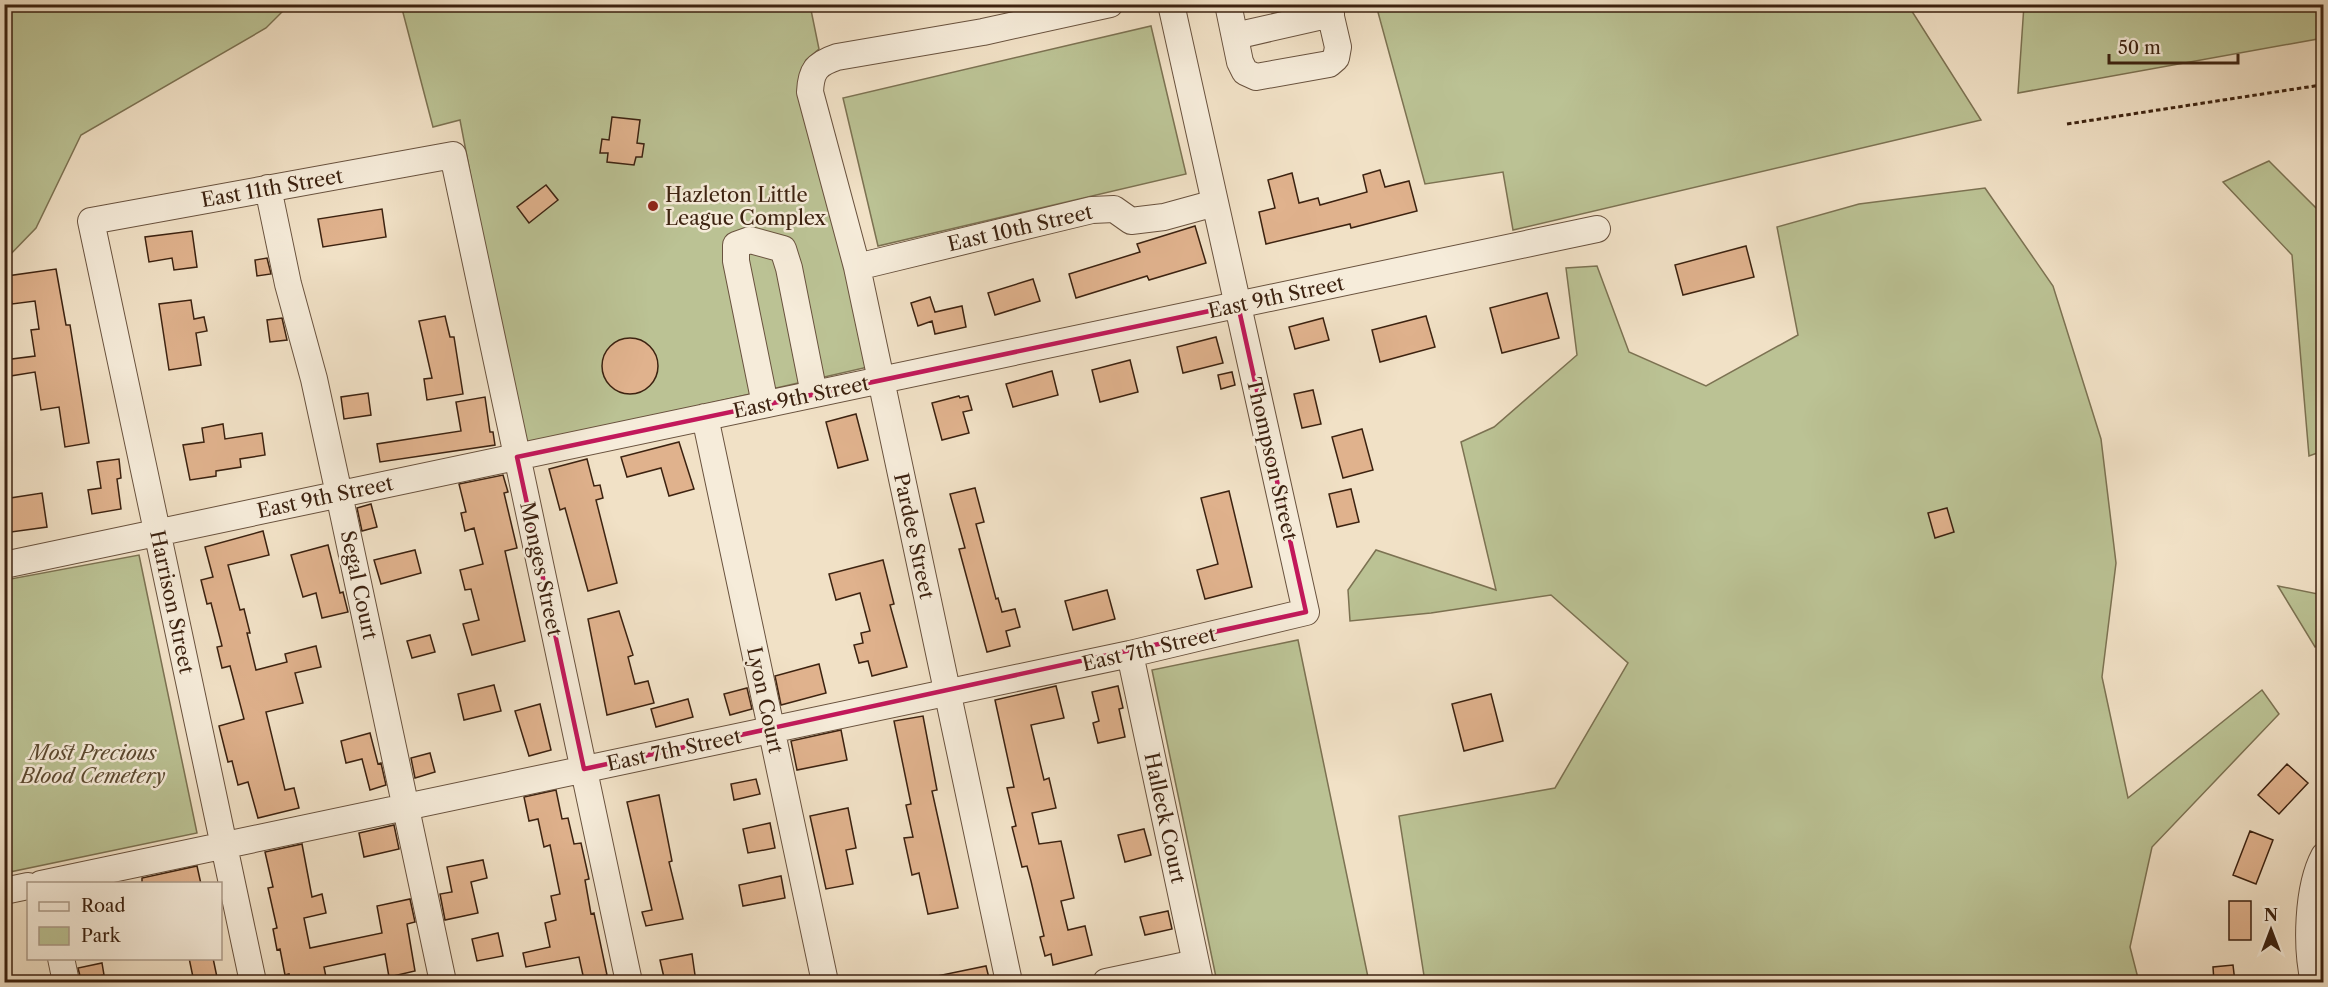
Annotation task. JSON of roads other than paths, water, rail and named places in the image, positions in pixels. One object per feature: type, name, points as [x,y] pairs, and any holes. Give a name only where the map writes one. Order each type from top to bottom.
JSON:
[{"type":"street","name":"Pardee Street","points":[[1009,982],[857,267],[810,92],[811,78],[823,62],[837,57],[983,32],[1110,4]]},
{"type":"street","name":"Thompson Street","points":[[1171,4],[1306,612]]},
{"type":"street","points":[[1228,4],[1240,62],[1245,72],[1256,77],[1329,64],[1336,58],[1338,47],[1330,9],[1235,36]]},
{"type":"street","name":"East 11th Street","points":[[91,221],[453,154]]},
{"type":"street","name":"Monges Street","points":[[453,154],[629,982]]},
{"type":"street","name":"Segal Court","points":[[268,188],[288,284],[314,379],[443,982]]},
{"type":"street","name":"East 10th Street","points":[[857,267],[1092,210],[1114,209],[1131,221],[1164,217],[1215,203]]},
{"type":"street","name":"Harrison Street","points":[[91,221],[253,982]]},
{"type":"street","name":"East 9th Street","points":[[4,565],[1597,229]]},
{"type":"street","points":[[765,404],[736,261],[736,245],[750,240],[783,249],[789,268],[814,394]]},
{"type":"street","name":"Lyon Court","points":[[705,417],[825,982]]},
{"type":"street","name":"East 7th Street","points":[[49,882],[1130,654],[1306,612]]},
{"type":"street","name":"Halleck Court","points":[[1130,654],[1198,973]]},
{"type":"street","points":[[2314,982],[2309,962],[2310,908],[2324,856]]},
{"type":"street","name":"East 7th Street","points":[[4,891],[27,887]]},
{"type":"street","points":[[61,960],[66,982]]},
{"type":"street","points":[[1106,982],[1198,973]]},
{"type":"place","name":"Hazleton Little League Complex","points":[[653,206]]},
{"type":"park label","name":"Most Precious Blood Cemetery","points":[[93,764]]}]
